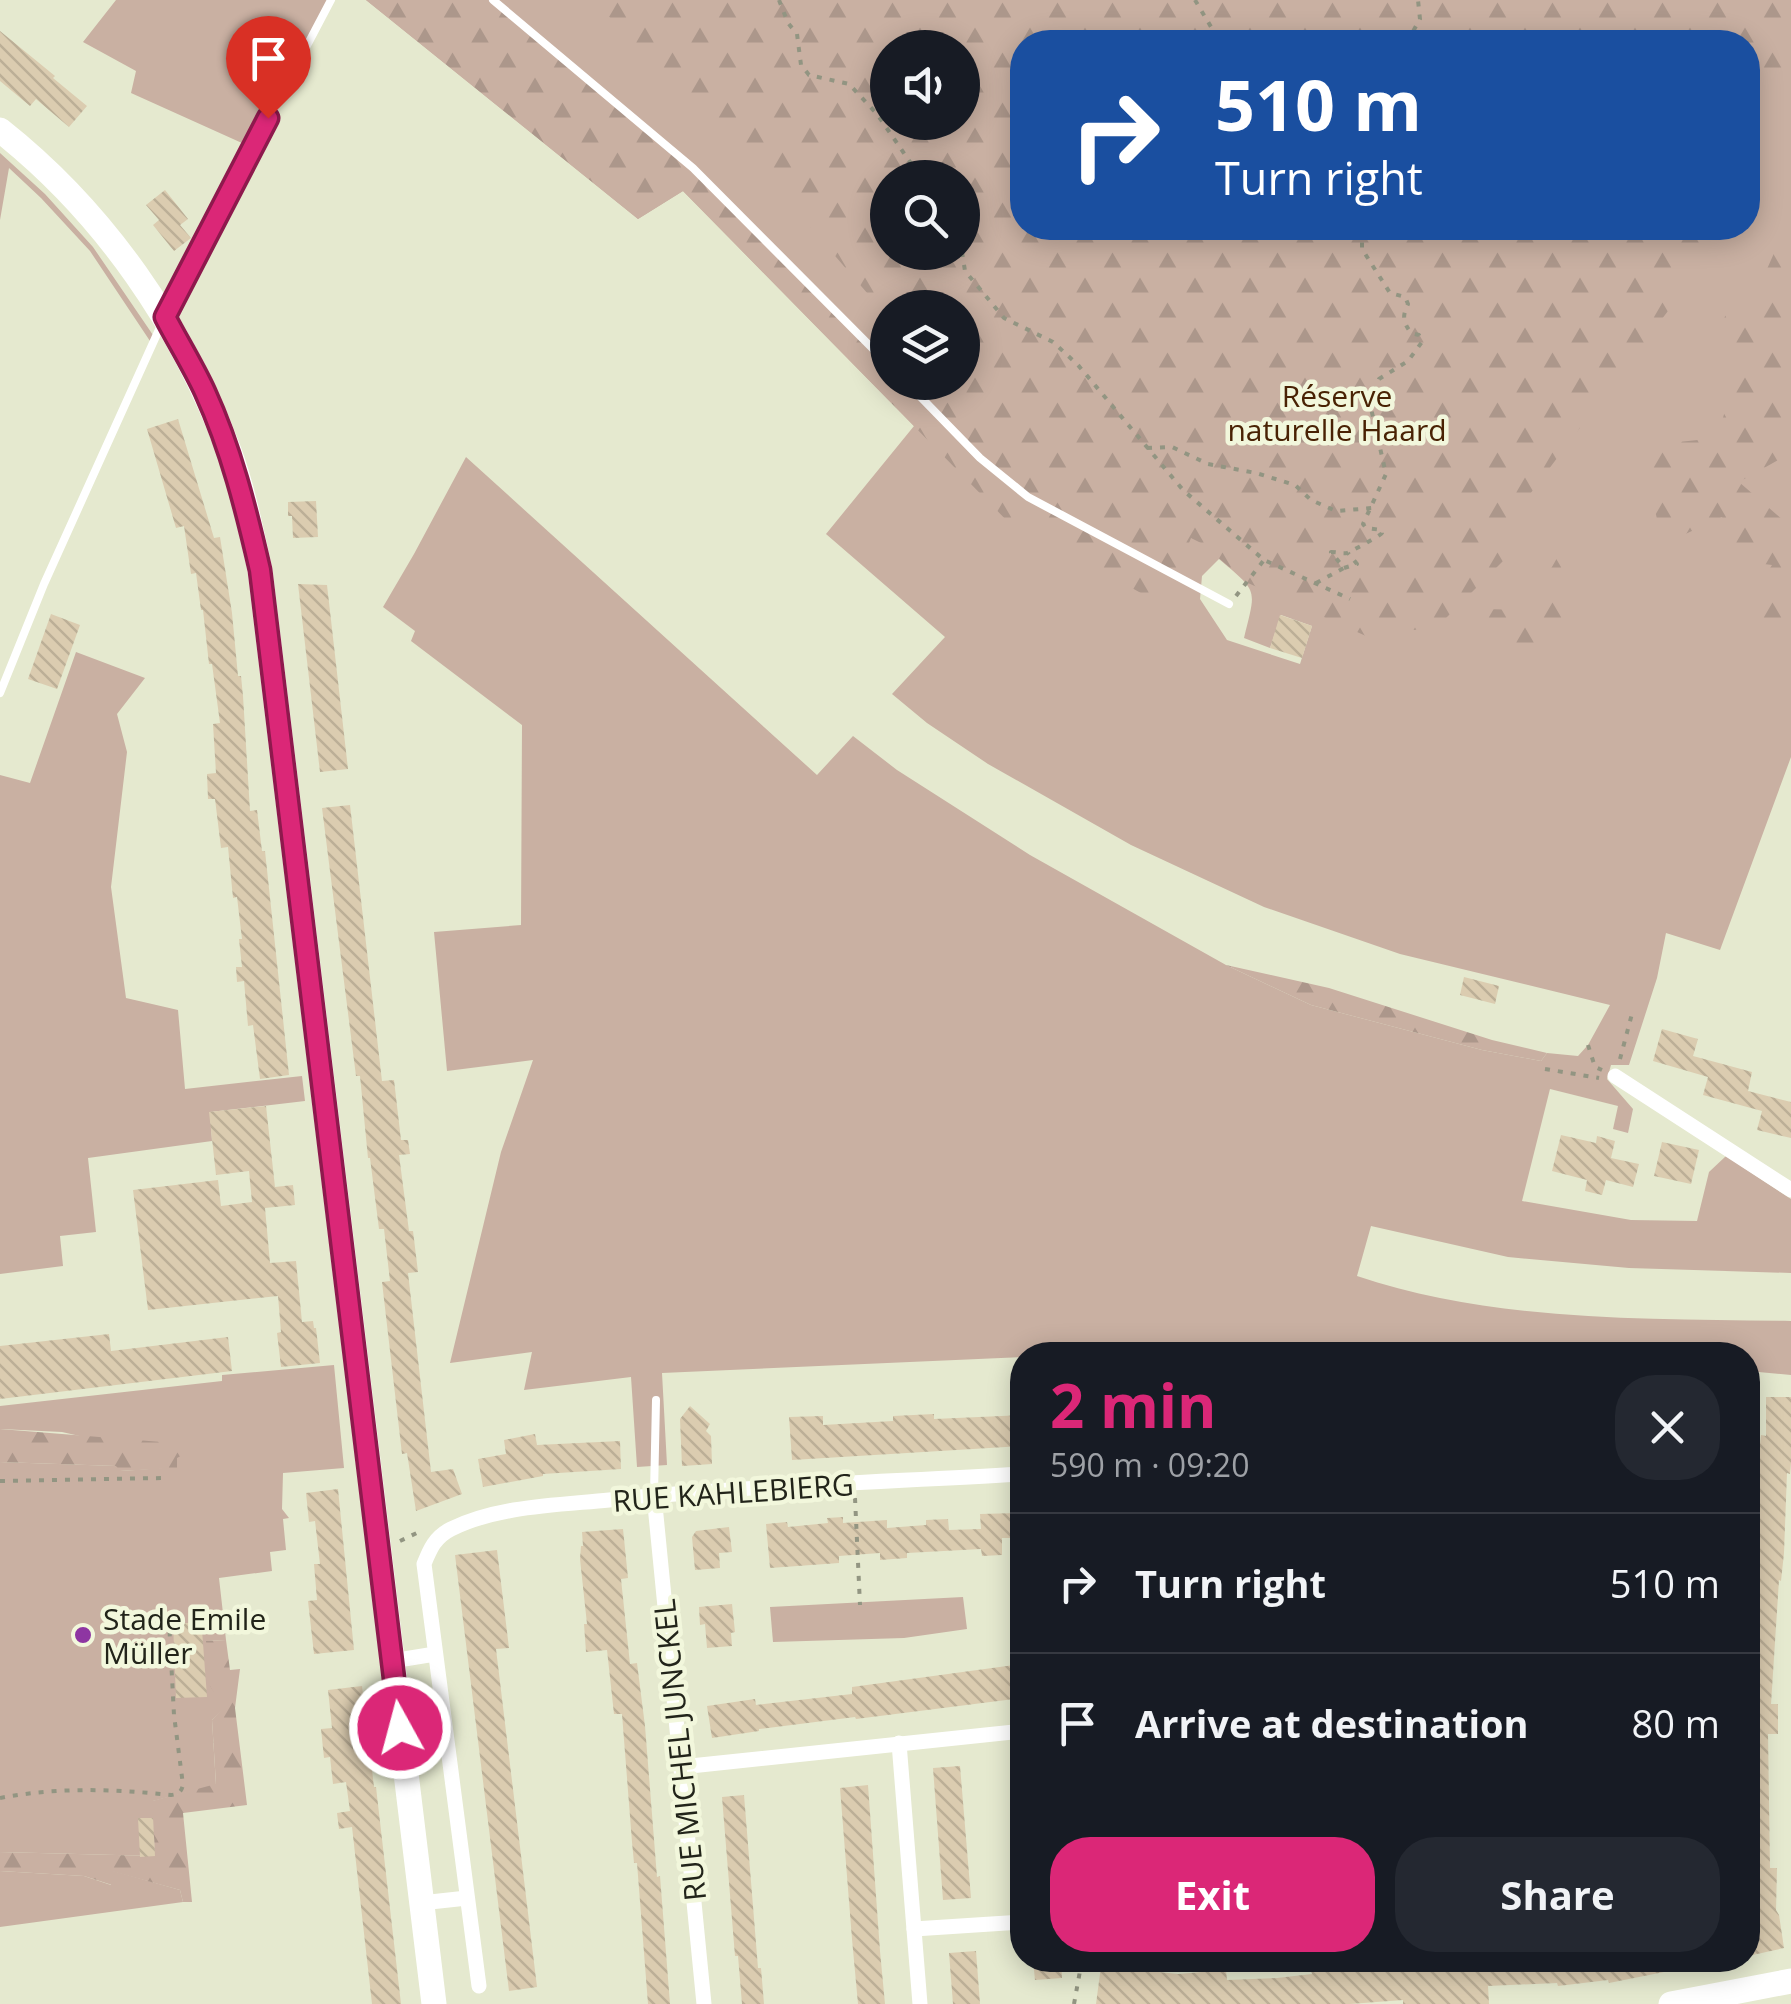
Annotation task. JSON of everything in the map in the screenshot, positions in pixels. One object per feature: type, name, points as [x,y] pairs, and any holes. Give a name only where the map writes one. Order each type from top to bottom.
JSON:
[{"type":"main road","points":[[0,130],[58,181],[103,231],[165,317],[205,391],[230,454],[260,570],[434,2004]]},
{"type":"main road","points":[[1671,2004],[1791,1981]]},
{"type":"street","points":[[1615,1076],[1791,1190]]},
{"type":"street","name":"RUE KAHLEBIERG","points":[[448,1531],[470,1521],[525,1508],[654,1496],[1010,1475]]},
{"type":"street","name":"RUE MICHEL JUNCKEL","points":[[654,1496],[704,2004]]},
{"type":"street","points":[[448,1531],[432,1544],[424,1564],[479,1986]]},
{"type":"street","points":[[392,1661],[435,1654]]},
{"type":"street","points":[[681,1767],[1010,1731]]},
{"type":"street","points":[[899,1743],[920,2004]]},
{"type":"street","points":[[421,1903],[467,1898]]},
{"type":"street","points":[[914,1929],[1010,1923]]},
{"type":"lane","points":[[0,693],[165,317],[331,0]]},
{"type":"lane","points":[[493,0],[693,168],[870,346]]},
{"type":"lane","points":[[924,400],[980,458],[1028,497],[1229,604]]},
{"type":"lane","points":[[654,1496],[656,1400]]},
{"type":"path","points":[[779,0],[797,34],[801,65],[809,75],[849,84],[877,114],[909,160]]},
{"type":"path","points":[[1195,0],[1213,30]]},
{"type":"path","points":[[1414,30],[1420,18],[1418,0]]},
{"type":"path","points":[[1344,568],[1331,552],[1348,553],[1382,534],[1382,530],[1363,524],[1386,474],[1370,404],[1380,379],[1408,360],[1422,342],[1419,334],[1411,333],[1404,324],[1408,304],[1405,297],[1390,293],[1362,249],[1362,240]]},
{"type":"path","points":[[965,270],[1004,318],[1053,342],[1078,365],[1183,490],[1264,560],[1350,598]]},
{"type":"path","points":[[1146,448],[1172,447],[1208,464],[1295,485],[1311,500],[1336,511],[1372,508]]},
{"type":"path","points":[[1313,584],[1357,564],[1348,553]]},
{"type":"path","points":[[1229,604],[1264,560]]},
{"type":"path","points":[[1545,1070],[1607,1080],[1615,1076],[1632,1010]]},
{"type":"path","points":[[1588,1046],[1595,1068],[1615,1076]]},
{"type":"path","points":[[0,1482],[163,1478]]},
{"type":"path","points":[[854,1484],[860,1605]]},
{"type":"path","points":[[396,1542],[426,1529],[448,1531]]},
{"type":"path","points":[[0,1798],[44,1792],[113,1789],[177,1794],[182,1790],[169,1621]]},
{"type":"path","points":[[1074,2004],[1080,1972]]},
{"type":"green space","points":[[116,0],[331,0],[253,148],[131,93],[136,71],[83,42]]},
{"type":"green space","points":[[366,0],[1791,0],[1791,757],[1720,950],[1666,933],[1657,978],[1629,1065],[1611,1065],[1607,1079],[1633,1109],[1628,1133],[1613,1129],[1618,1106],[1550,1089],[1522,1201],[1631,1220],[1697,1221],[1709,1172],[1726,1156],[1791,1199],[1791,1273],[1629,1268],[1508,1257],[1371,1226],[1357,1276],[1409,1291],[1516,1310],[1627,1318],[1791,1321],[1791,1375],[1760,1372],[1760,1342],[1010,1342],[1010,1358],[662,1373],[667,1465],[637,1467],[631,1377],[524,1390],[532,1352],[450,1363],[501,1152],[533,1060],[447,1071],[434,932],[521,925],[522,725],[411,641],[415,631],[383,607],[466,457],[817,775],[853,736],[897,770],[1030,855],[1226,965],[1311,1005],[1482,1050],[1541,1061],[1547,1053],[1578,1056],[1610,1005],[1400,954],[1264,907],[1131,845],[988,764],[892,694],[945,637],[826,534],[914,426],[888,400],[980,400],[980,290],[870,290],[870,381],[683,191],[638,219]],"holes":[[[1219,559],[1251,592],[1244,638],[1270,648],[1281,615],[1312,626],[1300,664],[1227,640],[1200,599],[1202,576]]]},
{"type":"green space","name":"Réserve naturelle Haard","points":[[366,0],[493,0],[693,168],[870,347],[870,381],[683,191],[638,219]]},
{"type":"green space","name":"Réserve naturelle Haard","points":[[592,0],[1791,0],[1791,53],[1760,121],[1760,30],[1010,30],[1010,240],[1704,240],[1677,299],[1518,510],[1514,550],[1437,627],[1366,636],[1248,583],[1191,538],[1164,606],[1123,583],[1036,516],[1021,535],[888,400],[923,400],[931,408],[937,400],[980,400],[980,290],[870,290],[870,296],[734,139]]},
{"type":"green space","points":[[0,153],[45,194],[93,247],[155,338],[152,344],[90,251],[9,168],[0,220]]},
{"type":"green space","points":[[1779,242],[1791,245],[1791,433],[1780,459],[1739,482],[1791,527],[1791,624],[1785,635],[1754,634],[1746,606],[1772,565],[1739,561],[1722,517],[1679,537],[1657,519],[1640,446],[1717,438],[1735,377],[1717,334],[1727,312],[1751,305]]},
{"type":"green space","points":[[1560,553],[1571,558],[1562,595],[1577,607],[1553,639],[1498,652],[1464,620],[1483,609],[1527,610]]},
{"type":"green space","points":[[76,652],[145,678],[117,714],[127,752],[111,887],[126,998],[178,1010],[185,1089],[302,1076],[305,1101],[210,1112],[212,1141],[88,1158],[96,1232],[60,1236],[63,1266],[0,1274],[0,775],[30,783]]},
{"type":"green space","points":[[1226,965],[1329,988],[1492,1040],[1547,1053],[1541,1061],[1482,1050],[1311,1005]]},
{"type":"green space","points":[[334,1365],[344,1468],[283,1473],[282,1509],[289,1518],[283,1519],[286,1550],[270,1552],[272,1571],[219,1578],[226,1640],[207,1641],[225,1707],[212,1720],[216,1785],[153,1801],[155,1856],[0,1852],[0,1462],[117,1466],[121,1471],[177,1467],[177,1458],[62,1432],[0,1429],[0,1406],[222,1381],[222,1375]]},
{"type":"green space","points":[[0,1429],[186,1444],[190,1451],[177,1458],[177,1468],[120,1471],[116,1466],[0,1462]]},
{"type":"green space","points":[[963,1597],[967,1629],[904,1638],[773,1642],[770,1607]]},
{"type":"green space","points":[[226,1640],[230,1670],[240,1669],[235,1708],[247,1805],[183,1813],[192,1902],[183,1902],[180,1890],[111,1871],[112,1885],[84,1876],[0,1871],[0,1852],[155,1856],[152,1801],[216,1784],[212,1720],[224,1707],[210,1686],[206,1641]]},
{"type":"green space","points":[[110,1870],[180,1890],[183,1902],[0,1927],[0,1871],[84,1876],[111,1885]]},
{"type":"building","points":[[0,31],[87,106],[69,127],[36,99],[30,106],[0,81]]},
{"type":"building","points":[[165,190],[188,219],[180,225],[191,238],[174,251],[153,225],[159,220],[146,205]]},
{"type":"building","points":[[178,419],[214,538],[220,537],[241,676],[250,811],[257,810],[265,851],[289,1075],[260,1079],[253,1025],[248,1026],[244,981],[237,982],[236,967],[242,967],[242,939],[237,897],[233,898],[228,847],[221,848],[215,799],[208,799],[207,774],[216,773],[213,724],[220,723],[212,664],[184,526],[176,528],[147,429]]},
{"type":"building","points":[[316,501],[318,537],[293,538],[288,502]]},
{"type":"building","points":[[298,584],[327,585],[348,769],[320,772]]},
{"type":"building","points":[[51,614],[80,625],[57,689],[28,679]]},
{"type":"building","points":[[1280,615],[1312,626],[1302,658],[1270,648]]},
{"type":"building","points":[[350,805],[382,1081],[394,1080],[401,1140],[408,1140],[410,1154],[399,1155],[418,1272],[408,1273],[431,1472],[453,1469],[462,1494],[416,1511],[407,1453],[402,1454],[382,1282],[390,1281],[384,1229],[379,1229],[368,1158],[322,808]]},
{"type":"building","points":[[1464,977],[1499,986],[1495,1004],[1460,995]]},
{"type":"building","points":[[1662,1029],[1698,1039],[1693,1056],[1752,1072],[1748,1091],[1791,1102],[1791,1138],[1757,1130],[1762,1111],[1703,1095],[1708,1077],[1653,1061]]},
{"type":"building","points":[[266,1106],[275,1187],[293,1185],[295,1205],[265,1208],[270,1263],[296,1261],[302,1322],[313,1321],[320,1363],[281,1367],[278,1296],[148,1310],[133,1190],[218,1180],[221,1206],[252,1202],[249,1171],[216,1175],[209,1112]]},
{"type":"building","points":[[1561,1135],[1596,1143],[1597,1136],[1615,1141],[1611,1158],[1639,1164],[1633,1187],[1606,1180],[1602,1195],[1585,1191],[1587,1180],[1552,1171]]},
{"type":"building","points":[[1662,1142],[1699,1150],[1691,1184],[1654,1176]]},
{"type":"building","points":[[109,1334],[111,1351],[228,1337],[232,1371],[0,1399],[0,1346]]},
{"type":"building","points":[[1766,1397],[1791,1397],[1791,1463],[1790,1474],[1787,1473],[1771,1704],[1778,1704],[1778,1734],[1768,1734],[1770,1868],[1777,1868],[1776,1910],[1784,1948],[1760,1953],[1760,1444],[1761,1435],[1766,1436]]},
{"type":"building","points":[[690,1406],[710,1424],[706,1431],[711,1436],[712,1464],[682,1466],[680,1419]]},
{"type":"building","points":[[934,1414],[934,1419],[1010,1416],[1010,1447],[792,1460],[789,1417],[823,1416],[823,1425],[893,1421],[893,1416]]},
{"type":"building","points":[[535,1434],[537,1445],[620,1441],[621,1469],[543,1474],[483,1487],[478,1459],[506,1454],[504,1440]]},
{"type":"building","points":[[338,1489],[354,1650],[314,1654],[308,1601],[317,1600],[314,1564],[320,1564],[315,1521],[309,1522],[306,1493]]},
{"type":"building","points":[[1010,1513],[1010,1538],[1002,1538],[1002,1555],[982,1556],[981,1549],[907,1553],[907,1558],[880,1560],[880,1553],[839,1556],[839,1563],[770,1568],[766,1524],[787,1522],[788,1527],[828,1523],[827,1518],[843,1517],[843,1523],[887,1520],[887,1528],[948,1519],[949,1530],[981,1529],[980,1514]]},
{"type":"building","points":[[729,1527],[732,1552],[719,1553],[720,1568],[695,1570],[692,1537],[696,1531]]},
{"type":"building","points":[[623,1529],[628,1578],[621,1579],[630,1664],[637,1663],[645,1726],[670,2004],[648,2004],[622,1714],[614,1714],[607,1650],[586,1652],[582,1532]]},
{"type":"building","points":[[497,1550],[509,1648],[496,1649],[537,1987],[509,1991],[455,1555]]},
{"type":"building","points":[[732,1604],[732,1646],[707,1648],[699,1607]]},
{"type":"building","points":[[173,1623],[192,1623],[192,1630],[202,1630],[207,1697],[176,1698]]},
{"type":"building","points":[[1010,1666],[1010,1700],[712,1738],[707,1706],[755,1699],[756,1705],[852,1694],[852,1687]]},
{"type":"building","points":[[362,1686],[365,1712],[361,1713],[366,1753],[370,1753],[376,1787],[401,2004],[372,2004],[352,1827],[339,1829],[337,1813],[350,1811],[346,1782],[333,1784],[330,1757],[324,1758],[321,1729],[332,1728],[328,1690]]},
{"type":"building","points":[[960,1766],[971,1898],[943,1900],[933,1768]]},
{"type":"building","points":[[868,1785],[885,2004],[858,2004],[840,1788]]},
{"type":"building","points":[[744,1795],[764,2004],[742,2004],[735,1956],[722,1797]]},
{"type":"building","points":[[138,1818],[153,1818],[155,1856],[140,1857]]},
{"type":"building","points":[[976,1951],[980,2004],[953,2004],[949,1953]]},
{"type":"building","points":[[1034,1972],[1062,1972],[1062,1978],[1035,1980]]},
{"type":"building","points":[[1100,1972],[1226,1972],[1227,1980],[1312,1974],[1664,1972],[1609,1983],[1608,1980],[1558,1986],[1488,1986],[1489,2004],[1403,2004],[1403,2000],[1350,2004],[1096,2004]]},
{"type":"place","name":"Stade Emile Müller","points":[[83,1635]]},
{"type":"route","points":[[268,118],[165,317],[205,391],[230,454],[260,570],[400,1728]]}]
